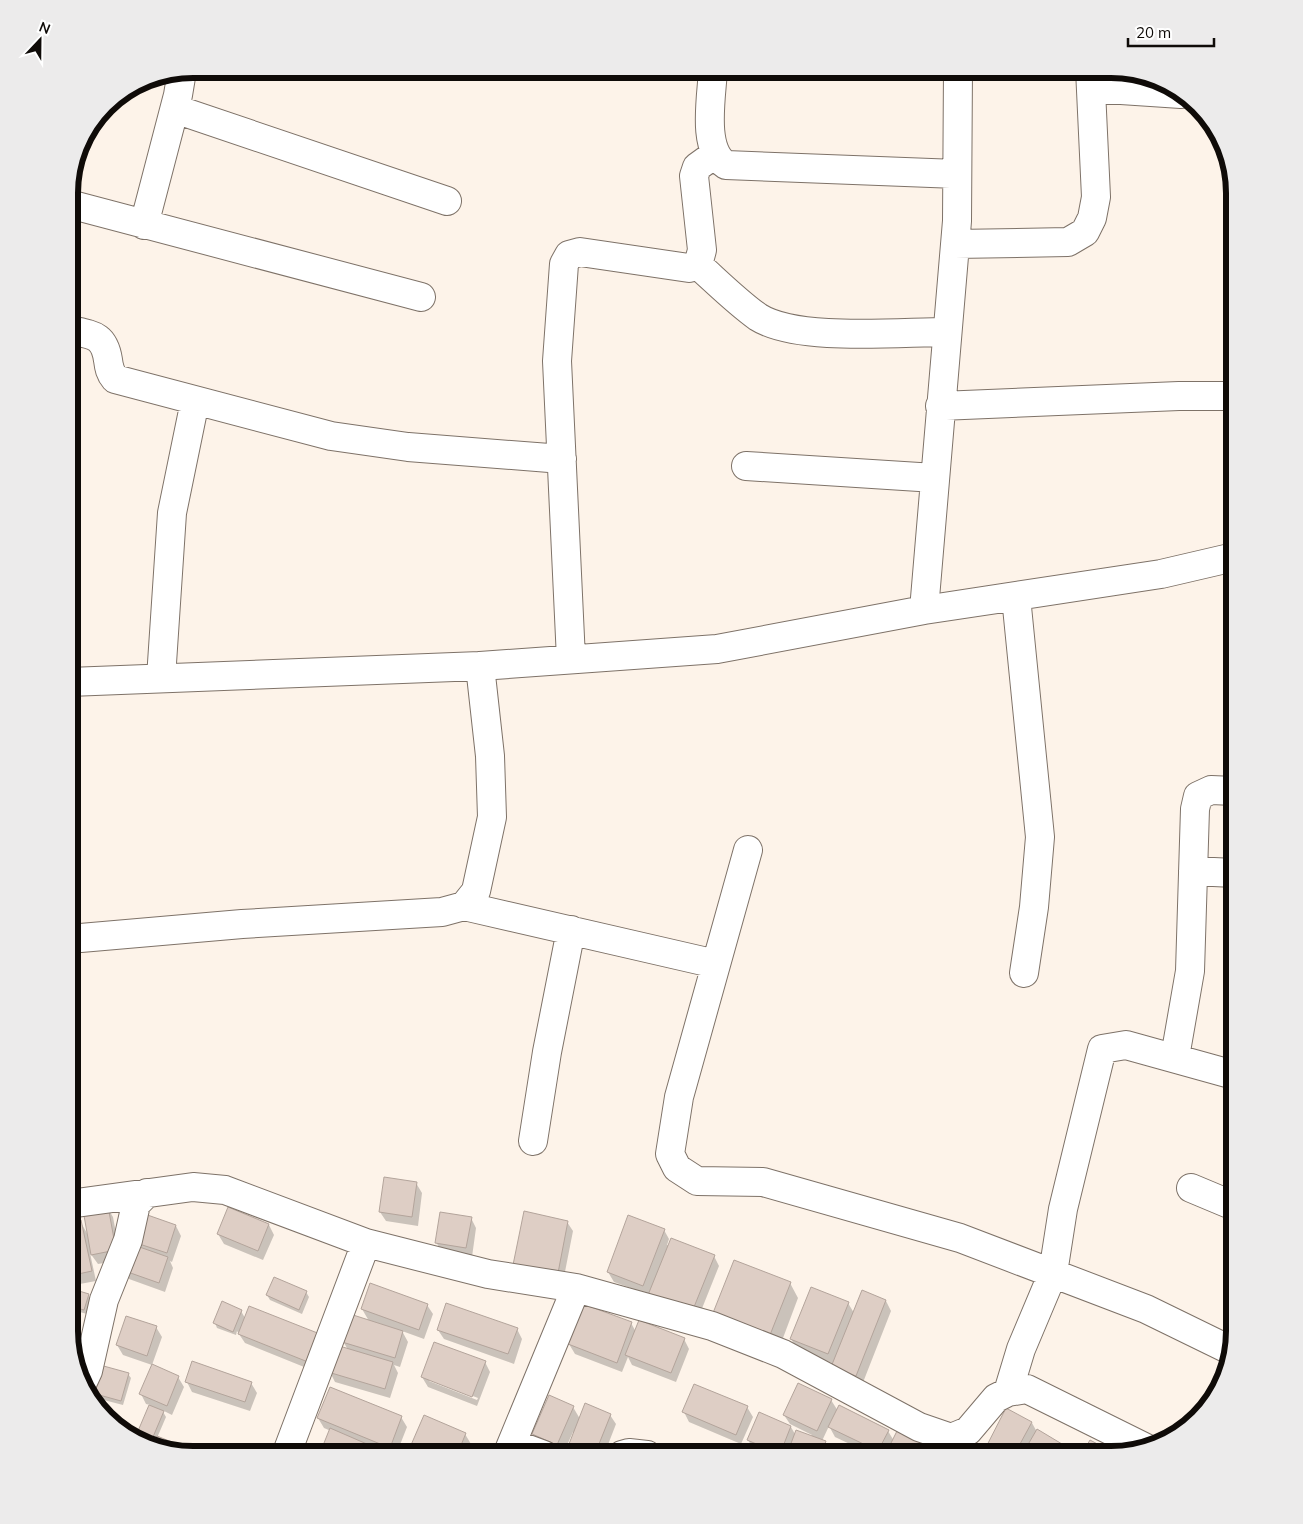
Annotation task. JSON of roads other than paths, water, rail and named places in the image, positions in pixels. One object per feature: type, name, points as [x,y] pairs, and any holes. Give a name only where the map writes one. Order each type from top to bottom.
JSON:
[{"type":"street","points":[[144,225],[175,109],[181,78]]},
{"type":"street","points":[[713,78],[710,132],[715,154],[719,161],[733,167],[958,174]]},
{"type":"street","points":[[924,610],[954,244],[958,174],[958,78]]},
{"type":"street","points":[[954,244],[1068,242],[1085,232],[1092,218],[1096,197],[1090,78],[1164,91]]},
{"type":"street","points":[[175,109],[448,201]]},
{"type":"street","points":[[698,265],[702,250],[694,176],[697,167],[715,154]]},
{"type":"street","points":[[78,207],[421,297]]},
{"type":"street","points":[[571,659],[557,361],[566,259],[569,255],[580,252],[689,268],[698,265]]},
{"type":"street","points":[[698,265],[760,318],[781,326],[836,333],[946,332]]},
{"type":"street","points":[[78,332],[95,336],[100,340],[106,349],[111,374],[115,378],[194,401],[331,436],[408,447],[562,459]]},
{"type":"street","points":[[940,406],[1179,396],[1226,396]]},
{"type":"street","points":[[162,678],[172,513],[194,401]]},
{"type":"street","points":[[746,466],[935,478]]},
{"type":"street","points":[[78,682],[480,666],[717,649],[924,610],[1161,574],[1226,559]]},
{"type":"street","points":[[1016,597],[1040,837],[1034,907],[1024,973]]},
{"type":"street","points":[[464,906],[476,892],[492,817],[490,756],[480,666]]},
{"type":"street","points":[[1175,1056],[1190,971],[1195,809],[1198,796],[1211,790],[1226,791]]},
{"type":"street","points":[[748,850],[679,1097],[670,1154],[677,1168],[697,1181],[763,1182],[960,1238],[1146,1309],[1225,1347]]},
{"type":"street","points":[[1193,870],[1226,872]]},
{"type":"street","points":[[78,938],[242,924],[442,912],[464,906],[716,964]]},
{"type":"street","points":[[533,1141],[547,1052],[571,930]]},
{"type":"street","points":[[1008,1392],[1021,1349],[1053,1273],[1063,1209],[1102,1049],[1126,1044],[1175,1056],[1226,1072]]},
{"type":"street","points":[[78,1203],[193,1187],[225,1190],[366,1243],[488,1274],[576,1288],[712,1326],[783,1354],[919,1427],[952,1438],[968,1431]]},
{"type":"street","points":[[1191,1188],[1226,1203]]},
{"type":"street","points":[[86,1376],[104,1300],[128,1240],[136,1204],[147,1193]]},
{"type":"street","points":[[289,1446],[366,1243]]},
{"type":"street","points":[[510,1446],[576,1288]]},
{"type":"street","points":[[960,1446],[968,1431],[996,1398],[1008,1392],[1027,1390],[1136,1443]]}]
